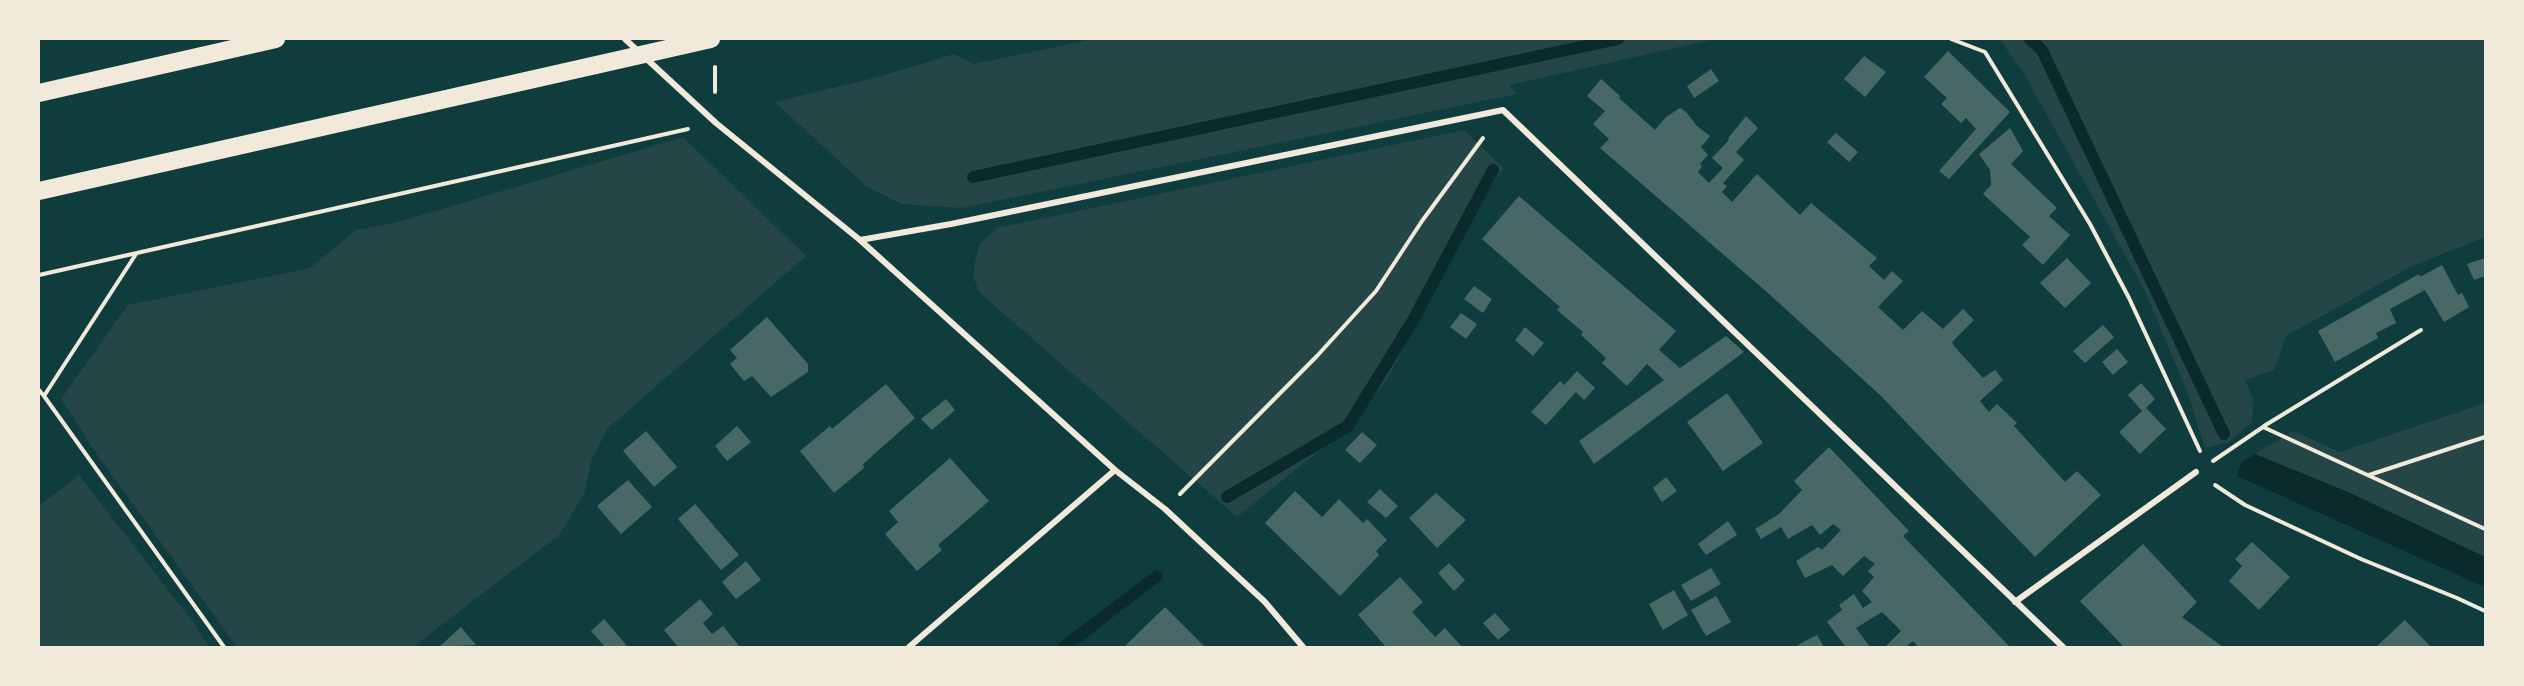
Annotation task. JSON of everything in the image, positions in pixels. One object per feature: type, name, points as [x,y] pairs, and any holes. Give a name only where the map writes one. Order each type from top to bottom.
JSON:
[{"type":"highway","points":[[39,93],[276,39]]},
{"type":"highway","points":[[39,191],[711,39]]},
{"type":"street","points":[[625,39],[716,123],[860,240],[1115,470],[1165,509],[1265,602],[1303,647]]},
{"type":"street","points":[[860,240],[951,224],[1503,110],[2063,647]]},
{"type":"street","points":[[909,647],[1115,470]]},
{"type":"street","points":[[2015,602],[2196,472]]},
{"type":"path","points":[[1952,39],[1985,52],[2090,224],[2129,298],[2206,466]]},
{"type":"path","points":[[39,275],[716,123],[715,63]]},
{"type":"path","points":[[1165,509],[1317,356],[1376,291],[1422,221],[1503,110]]},
{"type":"path","points":[[44,396],[136,253]]},
{"type":"path","points":[[2421,330],[2263,427],[2196,472],[2245,505],[2361,559],[2457,597],[2485,611]]},
{"type":"path","points":[[39,390],[224,647]]},
{"type":"path","points":[[2263,427],[2485,529]]},
{"type":"path","points":[[2369,475],[2485,437]]},
{"type":"shaded area","points":[[1094,39],[1715,39],[1509,85],[1517,94],[962,208],[902,204],[866,186],[775,102],[878,77],[954,54],[974,64]]},
{"type":"shaded area","points":[[1999,39],[2485,39],[2485,237],[2412,266],[2286,336],[2274,370],[2245,380],[2253,399],[2252,422],[2229,442],[2205,448],[2188,394],[2146,293],[2022,70]]},
{"type":"shaded area","points":[[1464,130],[1503,168],[1454,247],[1387,380],[1331,441],[1237,517],[979,292],[973,276],[980,244],[997,228]]},
{"type":"shaded area","points":[[683,137],[806,256],[608,428],[592,459],[584,494],[559,535],[413,647],[237,647],[98,456],[61,399],[128,305],[310,268],[356,230],[395,223]]},
{"type":"shaded area","points":[[2485,403],[2485,557],[2350,493],[2255,454],[2293,431],[2340,452]]},
{"type":"shaded area","points":[[2255,454],[2350,493],[2485,557],[2485,587],[2237,476],[2241,463]]},
{"type":"shaded area","points":[[79,475],[196,626],[209,647],[39,647],[39,506]]},
{"type":"building","points":[[1948,51],[2010,112],[1949,179],[1939,171],[1976,129],[1966,118],[1961,123],[1941,104],[1947,98],[1924,77]]},
{"type":"building","points":[[1864,56],[1886,72],[1865,97],[1844,79]]},
{"type":"building","points":[[1711,69],[1719,81],[1694,98],[1687,86]]},
{"type":"building","points":[[1601,79],[1655,130],[1666,117],[1680,108],[1686,112],[1697,126],[1710,136],[1701,147],[1708,155],[1700,164],[1702,166],[1698,172],[1709,183],[1723,168],[1712,158],[1746,116],[1758,128],[1736,152],[1744,160],[1723,183],[1727,186],[1722,192],[1732,202],[1757,174],[1800,215],[1811,203],[1877,258],[1869,266],[1884,280],[1892,271],[1903,281],[1878,307],[1903,330],[1922,311],[1943,329],[1963,309],[1974,320],[1952,342],[1954,346],[1983,378],[1995,370],[2003,380],[1980,401],[1989,412],[1997,404],[2017,423],[2014,426],[2065,482],[2077,471],[2101,495],[2035,557],[1881,396],[1768,293],[1600,148],[1609,139],[1593,124],[1605,111],[1587,96]]},
{"type":"building","points":[[2010,128],[2023,151],[2011,164],[2057,208],[2049,216],[2070,235],[2043,265],[2022,245],[2030,237],[1983,194],[1991,185],[1990,170],[1979,154]]},
{"type":"building","points":[[1836,133],[1858,152],[1849,162],[1827,142]]},
{"type":"building","points":[[1519,196],[1676,331],[1659,350],[1680,368],[1726,336],[1744,352],[1594,464],[1579,441],[1664,380],[1647,364],[1627,386],[1602,363],[1606,358],[1581,335],[1583,332],[1557,310],[1560,307],[1482,239]]},
{"type":"building","points":[[2067,258],[2091,283],[2065,308],[2040,283]]},
{"type":"building","points":[[2485,258],[2485,276],[2474,280],[2467,264]]},
{"type":"building","points":[[2442,265],[2458,295],[2462,293],[2469,307],[2444,322],[2425,290],[2390,309],[2396,323],[2376,333],[2378,338],[2335,362],[2318,331],[2419,274],[2420,277]]},
{"type":"building","points":[[1474,286],[1492,299],[1483,313],[1464,299]]},
{"type":"building","points":[[1461,313],[1477,324],[1466,339],[1450,327]]},
{"type":"building","points":[[767,317],[808,364],[808,372],[771,397],[752,376],[744,381],[730,364],[737,358],[730,350]]},
{"type":"building","points":[[2103,325],[2114,337],[2085,363],[2073,351]]},
{"type":"building","points":[[1525,327],[1544,343],[1533,356],[1515,340]]},
{"type":"building","points":[[2117,349],[2128,362],[2113,375],[2102,362]]},
{"type":"building","points":[[1577,371],[1595,388],[1584,400],[1576,392],[1546,425],[1531,412],[1560,381],[1564,385]]},
{"type":"building","points":[[2141,383],[2155,399],[2146,408],[2166,429],[2140,454],[2119,432],[2142,411],[2128,395]]},
{"type":"building","points":[[886,384],[915,418],[863,464],[864,468],[834,493],[800,451],[830,426],[832,429]]},
{"type":"building","points":[[1727,393],[1763,443],[1723,471],[1687,422]]},
{"type":"building","points":[[946,399],[955,410],[932,430],[921,419]]},
{"type":"building","points":[[737,426],[751,442],[727,461],[715,446]]},
{"type":"building","points":[[646,431],[677,467],[654,487],[623,451]]},
{"type":"building","points":[[1362,432],[1377,445],[1360,463],[1345,450]]},
{"type":"building","points":[[1829,447],[1909,531],[1903,536],[2010,647],[1918,647],[1913,641],[1906,647],[1885,647],[1901,631],[1882,612],[1856,628],[1870,647],[1845,646],[1827,622],[1842,610],[1839,605],[1854,594],[1863,608],[1872,602],[1862,591],[1874,577],[1868,571],[1875,564],[1864,556],[1843,576],[1832,565],[1805,578],[1796,561],[1818,547],[1822,550],[1841,530],[1833,524],[1820,535],[1812,525],[1788,539],[1781,527],[1761,539],[1755,529],[1779,514],[1802,490],[1794,481]]},
{"type":"building","points":[[950,458],[989,501],[938,545],[942,550],[917,571],[885,534],[898,522],[889,511]]},
{"type":"building","points":[[1666,477],[1677,491],[1662,502],[1653,488]]},
{"type":"building","points":[[628,480],[652,507],[621,534],[597,506]]},
{"type":"building","points":[[1380,489],[1398,506],[1386,518],[1367,502]]},
{"type":"building","points":[[1295,491],[1322,517],[1339,499],[1363,523],[1367,519],[1387,540],[1376,551],[1379,555],[1340,596],[1265,523]]},
{"type":"building","points":[[1436,493],[1466,520],[1437,548],[1409,518]]},
{"type":"building","points":[[695,504],[739,555],[721,570],[678,519]]},
{"type":"building","points":[[1728,521],[1737,535],[1706,555],[1698,544]]},
{"type":"building","points":[[2252,542],[2290,577],[2259,610],[2229,581],[2242,566],[2235,559]]},
{"type":"building","points":[[2143,544],[2197,602],[2182,617],[2223,647],[2124,647],[2080,601]]},
{"type":"building","points":[[746,561],[761,580],[736,599],[722,582]]},
{"type":"building","points":[[1449,563],[1465,580],[1454,591],[1438,573]]},
{"type":"building","points":[[1711,568],[1721,584],[1691,601],[1681,585]]},
{"type":"building","points":[[1400,577],[1423,602],[1412,612],[1435,637],[1445,628],[1462,647],[1386,647],[1358,615]]},
{"type":"building","points":[[1674,590],[1688,615],[1663,630],[1649,604]]},
{"type":"building","points":[[1716,596],[1731,622],[1706,636],[1691,610]]},
{"type":"building","points":[[700,599],[713,614],[703,623],[712,634],[723,626],[740,647],[678,647],[664,630]]},
{"type":"building","points":[[1165,607],[1205,647],[1124,647]]},
{"type":"building","points":[[1495,613],[1510,630],[1498,640],[1483,623]]},
{"type":"building","points":[[604,619],[628,647],[605,647],[591,631]]},
{"type":"building","points":[[2405,620],[2431,647],[2376,647]]},
{"type":"building","points":[[461,627],[476,645],[439,647]]},
{"type":"building","points":[[1817,635],[1824,647],[1795,647],[1805,641]]},
{"type":"waterway","points":[[973,177],[1618,39]]},
{"type":"waterway","points":[[2030,39],[2042,50],[2224,434]]},
{"type":"waterway","points":[[1227,497],[1348,426],[1412,322],[1493,170]]},
{"type":"waterway","points":[[1064,647],[1157,576]]}]
